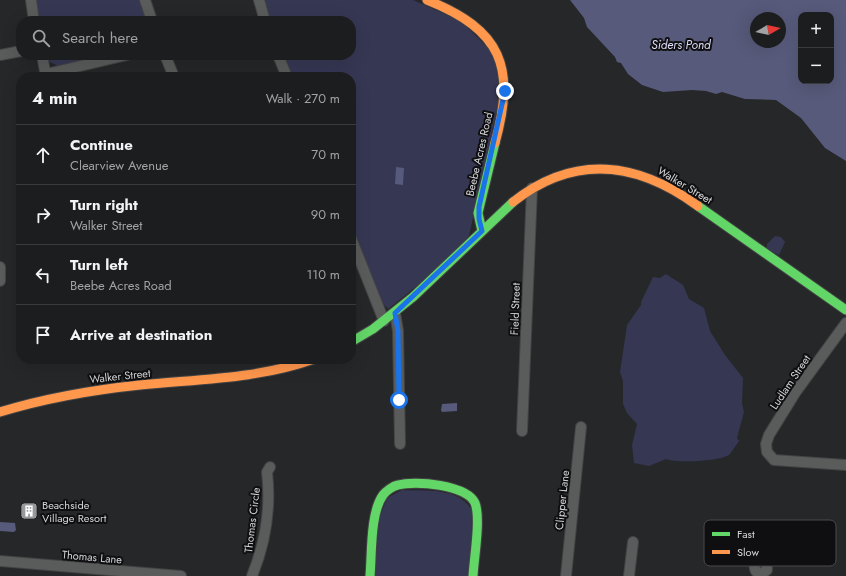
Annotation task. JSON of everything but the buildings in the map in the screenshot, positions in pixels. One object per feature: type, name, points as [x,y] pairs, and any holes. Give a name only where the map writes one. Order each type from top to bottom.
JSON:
[{"type":"street","points":[[31,0],[33,16]]},
{"type":"street","points":[[145,0],[150,16]]},
{"type":"street","points":[[259,0],[264,16]]},
{"type":"street","name":"Beebe Acres Road","points":[[427,0],[467,19],[477,27],[494,48],[502,68],[505,84],[503,104],[478,213],[482,231]]},
{"type":"street","points":[[0,55],[16,52]]},
{"type":"street","points":[[43,60],[45,72]]},
{"type":"street","points":[[61,72],[108,60]]},
{"type":"street","points":[[167,60],[172,72]]},
{"type":"street","points":[[280,60],[285,72]]},
{"type":"street","name":"Walker Street","points":[[356,339],[395,313],[506,207],[532,188],[552,177],[588,169],[622,170],[648,177],[695,204],[846,310]]},
{"type":"street","name":"Field Street","points":[[522,431],[532,188]]},
{"type":"street","points":[[356,251],[384,321]]},
{"type":"street","points":[[0,267],[0,281]]},
{"type":"street","points":[[395,313],[398,331],[400,444]]},
{"type":"street","name":"Ludlam Street","points":[[846,323],[796,393],[769,436],[766,448],[771,458],[778,461],[846,465]]},
{"type":"street","name":"Walker Street","points":[[0,412],[37,401],[76,393],[256,374],[276,371],[298,364]]},
{"type":"street","name":"Clipper Lane","points":[[566,576],[581,427]]},
{"type":"street","name":"Thomas Circle","points":[[252,576],[263,547],[267,506],[267,472],[270,467]]},
{"type":"street","points":[[370,576],[376,511],[380,500],[390,489],[399,485],[411,484],[458,490],[469,494],[472,498],[477,508],[473,576]]},
{"type":"street","points":[[629,576],[633,542]]},
{"type":"street","name":"Thomas Lane","points":[[0,561],[181,576]]},
{"type":"shaded area","points":[[34,0],[142,0],[148,16],[37,16]]},
{"type":"shaded area","points":[[264,0],[413,0],[461,21],[493,53],[502,86],[469,236],[439,268],[388,309],[380,300],[356,240],[356,72],[289,72],[284,60],[356,60],[356,16],[268,16]]},
{"type":"shaded area","points":[[49,60],[93,60],[60,67]]},
{"type":"shaded area","points":[[775,236],[781,237],[785,242],[779,255],[767,249],[767,244]]},
{"type":"shaded area","points":[[666,274],[683,285],[689,299],[704,308],[710,331],[725,355],[743,378],[742,403],[744,412],[737,438],[739,441],[730,454],[725,457],[698,461],[666,459],[649,466],[634,463],[632,445],[637,424],[627,413],[623,404],[623,381],[620,372],[627,325],[641,305],[653,277],[660,278]]},
{"type":"shaded area","points":[[402,490],[431,491],[450,494],[458,497],[472,510],[470,576],[374,576],[379,519],[387,498]]},
{"type":"water","name":"Siders Pond","points":[[570,0],[846,0],[846,161],[825,148],[801,118],[776,100],[745,99],[722,92],[716,94],[706,91],[692,90],[663,92],[642,85],[628,74],[621,63],[617,62],[615,57],[587,27],[584,18]]},
{"type":"water","points":[[396,167],[404,168],[403,185],[395,184]]},
{"type":"water","points":[[457,403],[457,411],[442,412],[442,404]]},
{"type":"water","points":[[0,522],[15,523],[16,530],[14,532],[0,531]]},
{"type":"traffic: fast","points":[[482,231],[478,213],[495,143]]},
{"type":"traffic: fast","points":[[356,339],[373,329],[413,297],[513,202]]},
{"type":"traffic: fast","points":[[698,206],[846,310]]},
{"type":"traffic: fast","points":[[370,576],[374,523],[379,503],[384,493],[394,486],[416,483],[440,485],[452,488],[470,497],[475,503],[477,510],[477,528],[473,576]]},
{"type":"traffic: slow","points":[[427,0],[472,24],[487,38],[497,54],[502,72],[504,93],[495,143]]},
{"type":"traffic: slow","points":[[513,202],[536,186],[560,176],[583,170],[606,169],[629,172],[652,180],[675,191],[698,206]]},
{"type":"traffic: slow","points":[[0,412],[52,399],[104,389],[228,377],[271,371],[299,364]]},
{"type":"place","name":"Beachside Village Resort","points":[[29,511]]},
{"type":"route","points":[[399,400],[398,331],[395,313],[482,231],[478,213],[505,91]]}]
